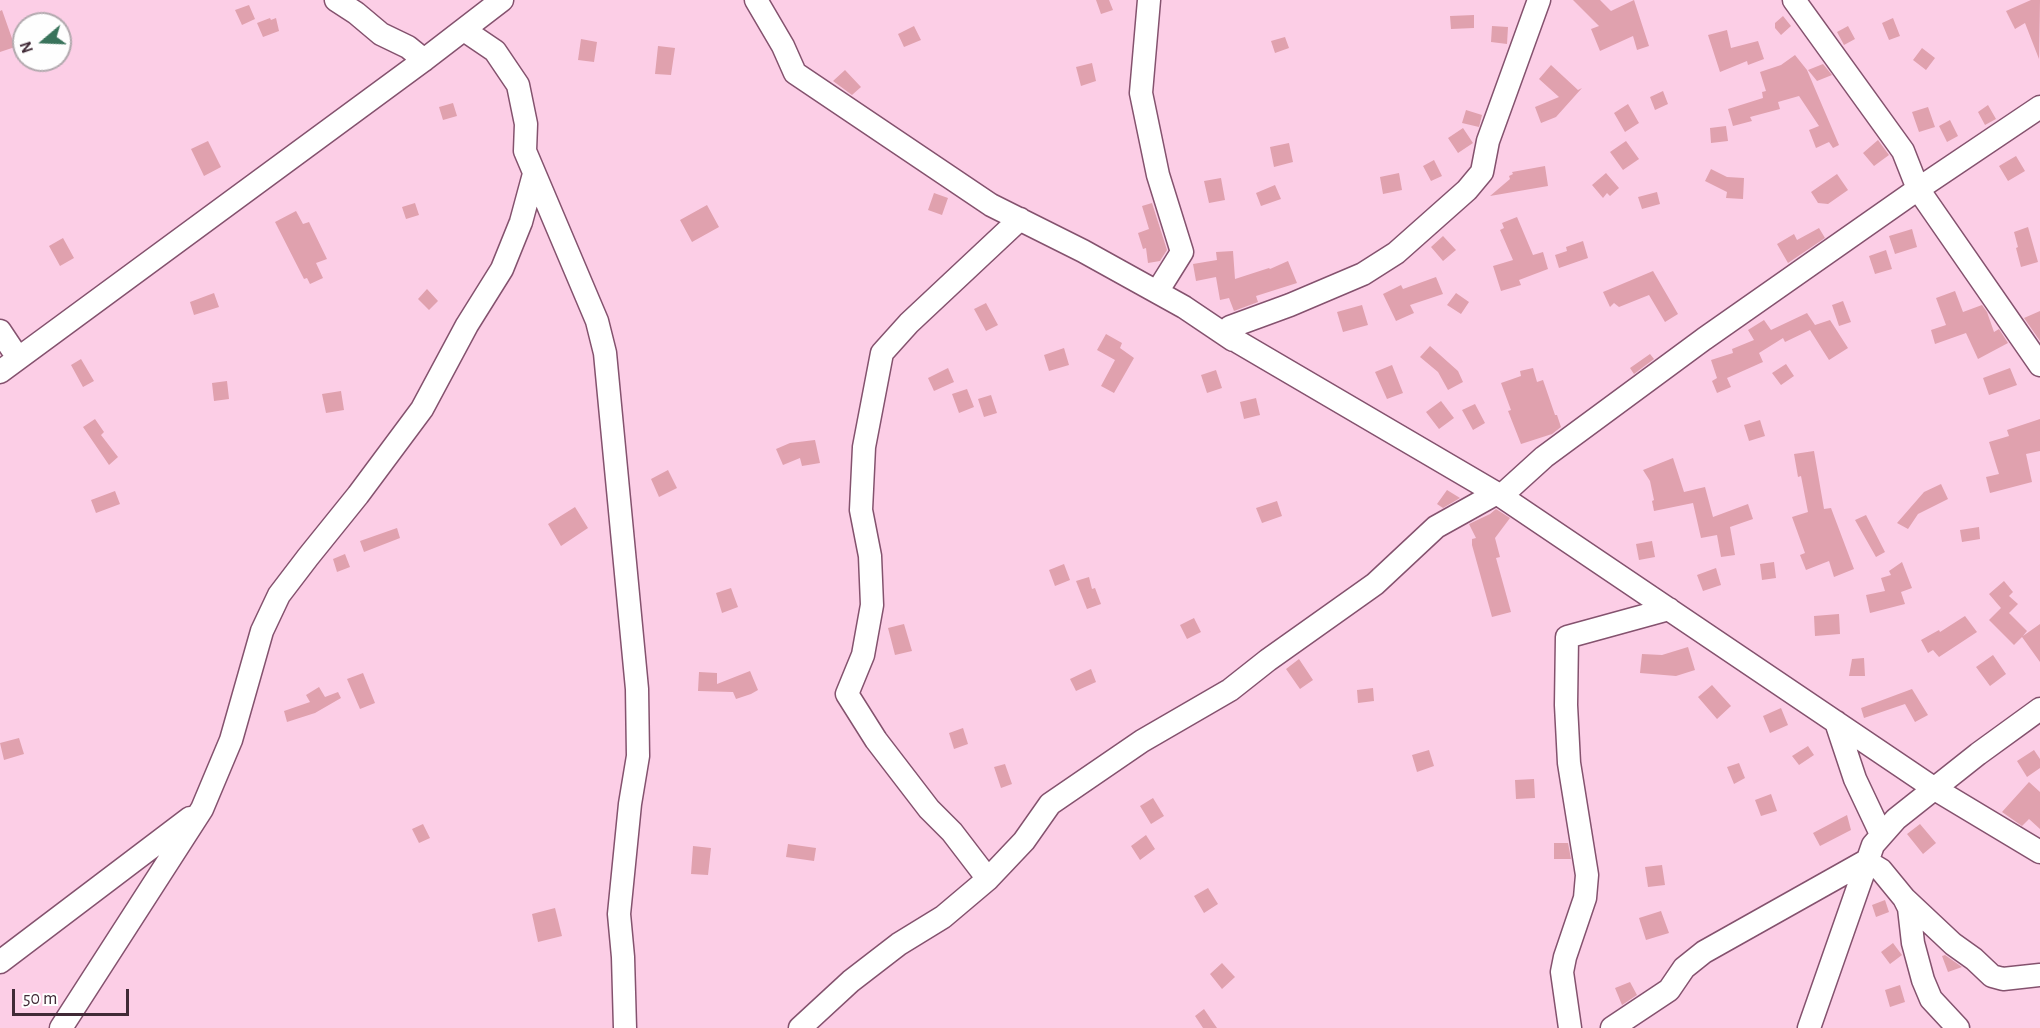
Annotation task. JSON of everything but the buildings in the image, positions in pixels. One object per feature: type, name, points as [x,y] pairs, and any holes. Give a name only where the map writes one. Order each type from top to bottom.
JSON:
[{"type":"street","points":[[336,0],[381,34],[408,47],[424,60]]},
{"type":"street","points":[[0,372],[502,0]]},
{"type":"street","points":[[756,0],[783,46],[795,73],[992,205],[1083,251],[1184,307],[1233,340],[1499,494],[1935,789],[2040,852]]},
{"type":"street","points":[[1149,0],[1141,93],[1158,175],[1182,252],[1157,292]]},
{"type":"street","points":[[1233,340],[1228,336],[1227,331],[1230,327],[1363,274],[1396,253],[1467,190],[1482,172],[1488,141],[1539,0]]},
{"type":"street","points":[[1794,0],[1903,151],[1918,189],[2040,365]]},
{"type":"street","points":[[464,30],[495,51],[518,86],[526,124],[525,151],[597,321],[606,353],[637,689],[638,756],[630,804],[619,914],[625,1028]]},
{"type":"street","points":[[800,1028],[851,981],[899,944],[943,917],[988,879],[1024,841],[1050,804],[1142,741],[1230,690],[1268,660],[1375,585],[1436,527],[1499,494],[1544,457],[1704,339],[2040,106]]},
{"type":"street","points":[[60,1028],[202,809],[231,740],[262,631],[279,595],[422,409],[467,325],[502,269],[521,222],[534,174]]},
{"type":"street","points":[[988,879],[952,832],[928,808],[883,749],[847,694],[863,655],[872,605],[870,556],[861,510],[864,447],[882,353],[909,323],[1020,219]]},
{"type":"street","points":[[0,331],[18,358]]},
{"type":"street","points":[[1570,1028],[1562,972],[1586,898],[1587,875],[1569,763],[1566,705],[1567,637],[1669,609]]},
{"type":"street","points":[[1809,1028],[1873,845],[1896,819],[1978,754],[2040,709]]},
{"type":"street","points":[[1836,722],[1855,779],[1881,834]]},
{"type":"street","points":[[0,962],[202,809]]},
{"type":"street","points":[[1866,861],[1881,870],[1904,898],[1953,944],[1992,976],[2003,979],[2040,975]]},
{"type":"street","points":[[1612,1028],[1669,990],[1684,968],[1704,952],[1866,861]]},
{"type":"street","points":[[1904,898],[1909,908],[1913,943],[1923,980],[1931,999],[1958,1028]]}]
